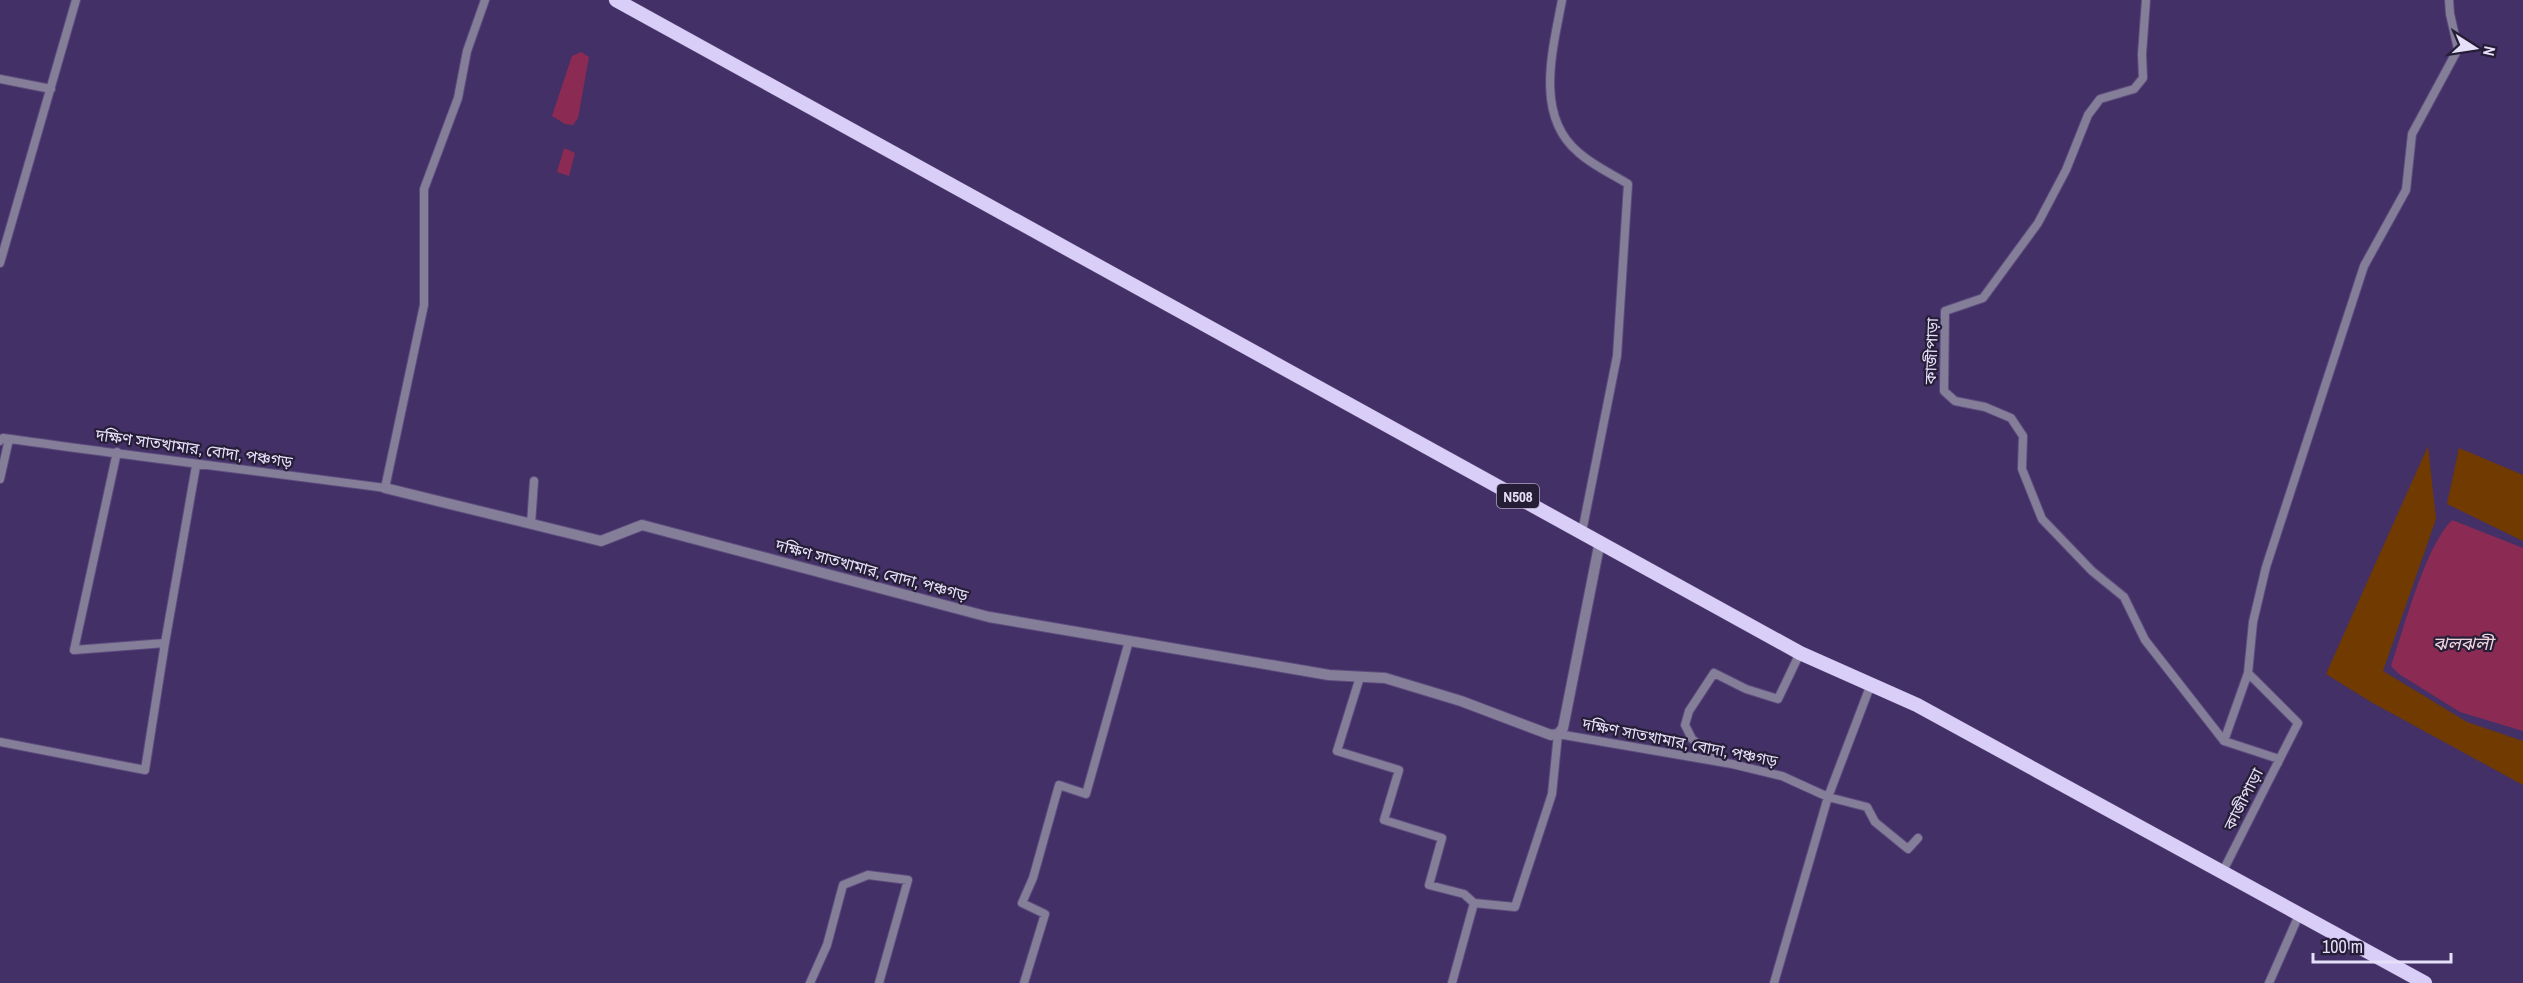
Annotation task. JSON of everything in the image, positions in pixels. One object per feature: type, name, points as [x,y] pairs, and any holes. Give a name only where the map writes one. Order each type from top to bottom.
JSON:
[{"type":"highway","name":"N508","points":[[616,0],[1800,653],[1917,705],[2421,982]]},
{"type":"street","points":[[0,263],[76,0]]},
{"type":"street","points":[[385,488],[424,305],[424,189],[458,98],[468,51],[485,0]]},
{"type":"street","points":[[1562,0],[1551,61],[1551,102],[1556,122],[1565,138],[1578,153],[1628,184],[1617,356],[1582,532]]},
{"type":"street","name":"কাজীপাড়া","points":[[2146,0],[2143,78],[2134,89],[2100,99],[2088,115],[2066,170],[2038,223],[1983,298],[1945,311],[1944,391],[1954,401],[1985,407],[2011,418],[2023,436],[2022,470],[2042,519],[2085,564],[2124,597],[2145,640],[2224,741],[2279,759],[2222,873]]},
{"type":"street","points":[[2224,741],[2248,673],[2253,622],[2266,567],[2361,276],[2406,190],[2412,134],[2458,49],[2450,14],[2450,0]]},
{"type":"street","points":[[0,79],[51,89]]},
{"type":"street","points":[[0,479],[5,440]]},
{"type":"street","name":"দক্ষিণ সাতখামার, বোদা, পঞ্চগড়","points":[[5,440],[117,452],[196,466],[385,488],[601,541],[642,525],[989,617],[1329,675],[1385,678],[1461,701],[1551,735],[1558,734],[1732,764],[1782,776],[1828,797],[1867,807],[1875,822],[1908,849],[1918,838]]},
{"type":"street","points":[[117,452],[74,650],[165,643]]},
{"type":"street","points":[[0,742],[145,770],[196,466]]},
{"type":"street","points":[[531,524],[534,481]]},
{"type":"street","name":"দক্ষিণ সাতখামার, বোদা, পঞ্চগড়","points":[[1360,677],[1337,751],[1400,770],[1384,820],[1442,838],[1429,885],[1464,894],[1474,903],[1515,907],[1552,794],[1558,734],[1563,728],[1600,541]]},
{"type":"street","points":[[1024,983],[1045,914],[1022,903],[1033,878],[1059,785],[1086,794],[1129,641]]},
{"type":"street","points":[[1712,755],[1692,739],[1685,724],[1689,711],[1714,673],[1746,689],[1778,699],[1800,653]]},
{"type":"street","points":[[2248,673],[2298,723],[2270,778]]},
{"type":"street","points":[[1774,983],[1828,797],[1871,684]]},
{"type":"street","points":[[810,983],[827,945],[843,885],[868,874],[908,880],[879,983]]},
{"type":"street","points":[[1452,983],[1474,903]]},
{"type":"street","points":[[2270,983],[2299,915]]},
{"type":"shaded area","points":[[2428,446],[2436,519],[2383,671],[2467,722],[2523,741],[2523,785],[2371,702],[2326,674]]},
{"type":"shaded area","points":[[2459,448],[2523,475],[2523,541],[2447,504]]},
{"type":"water","points":[[581,52],[589,57],[578,118],[573,125],[565,124],[552,116],[572,56]]},
{"type":"water","points":[[564,148],[575,153],[569,176],[557,172]]},
{"type":"water","name":"ঝলঝলী","points":[[2452,520],[2523,548],[2523,731],[2460,712],[2399,674],[2391,666],[2424,568],[2442,532]]}]
